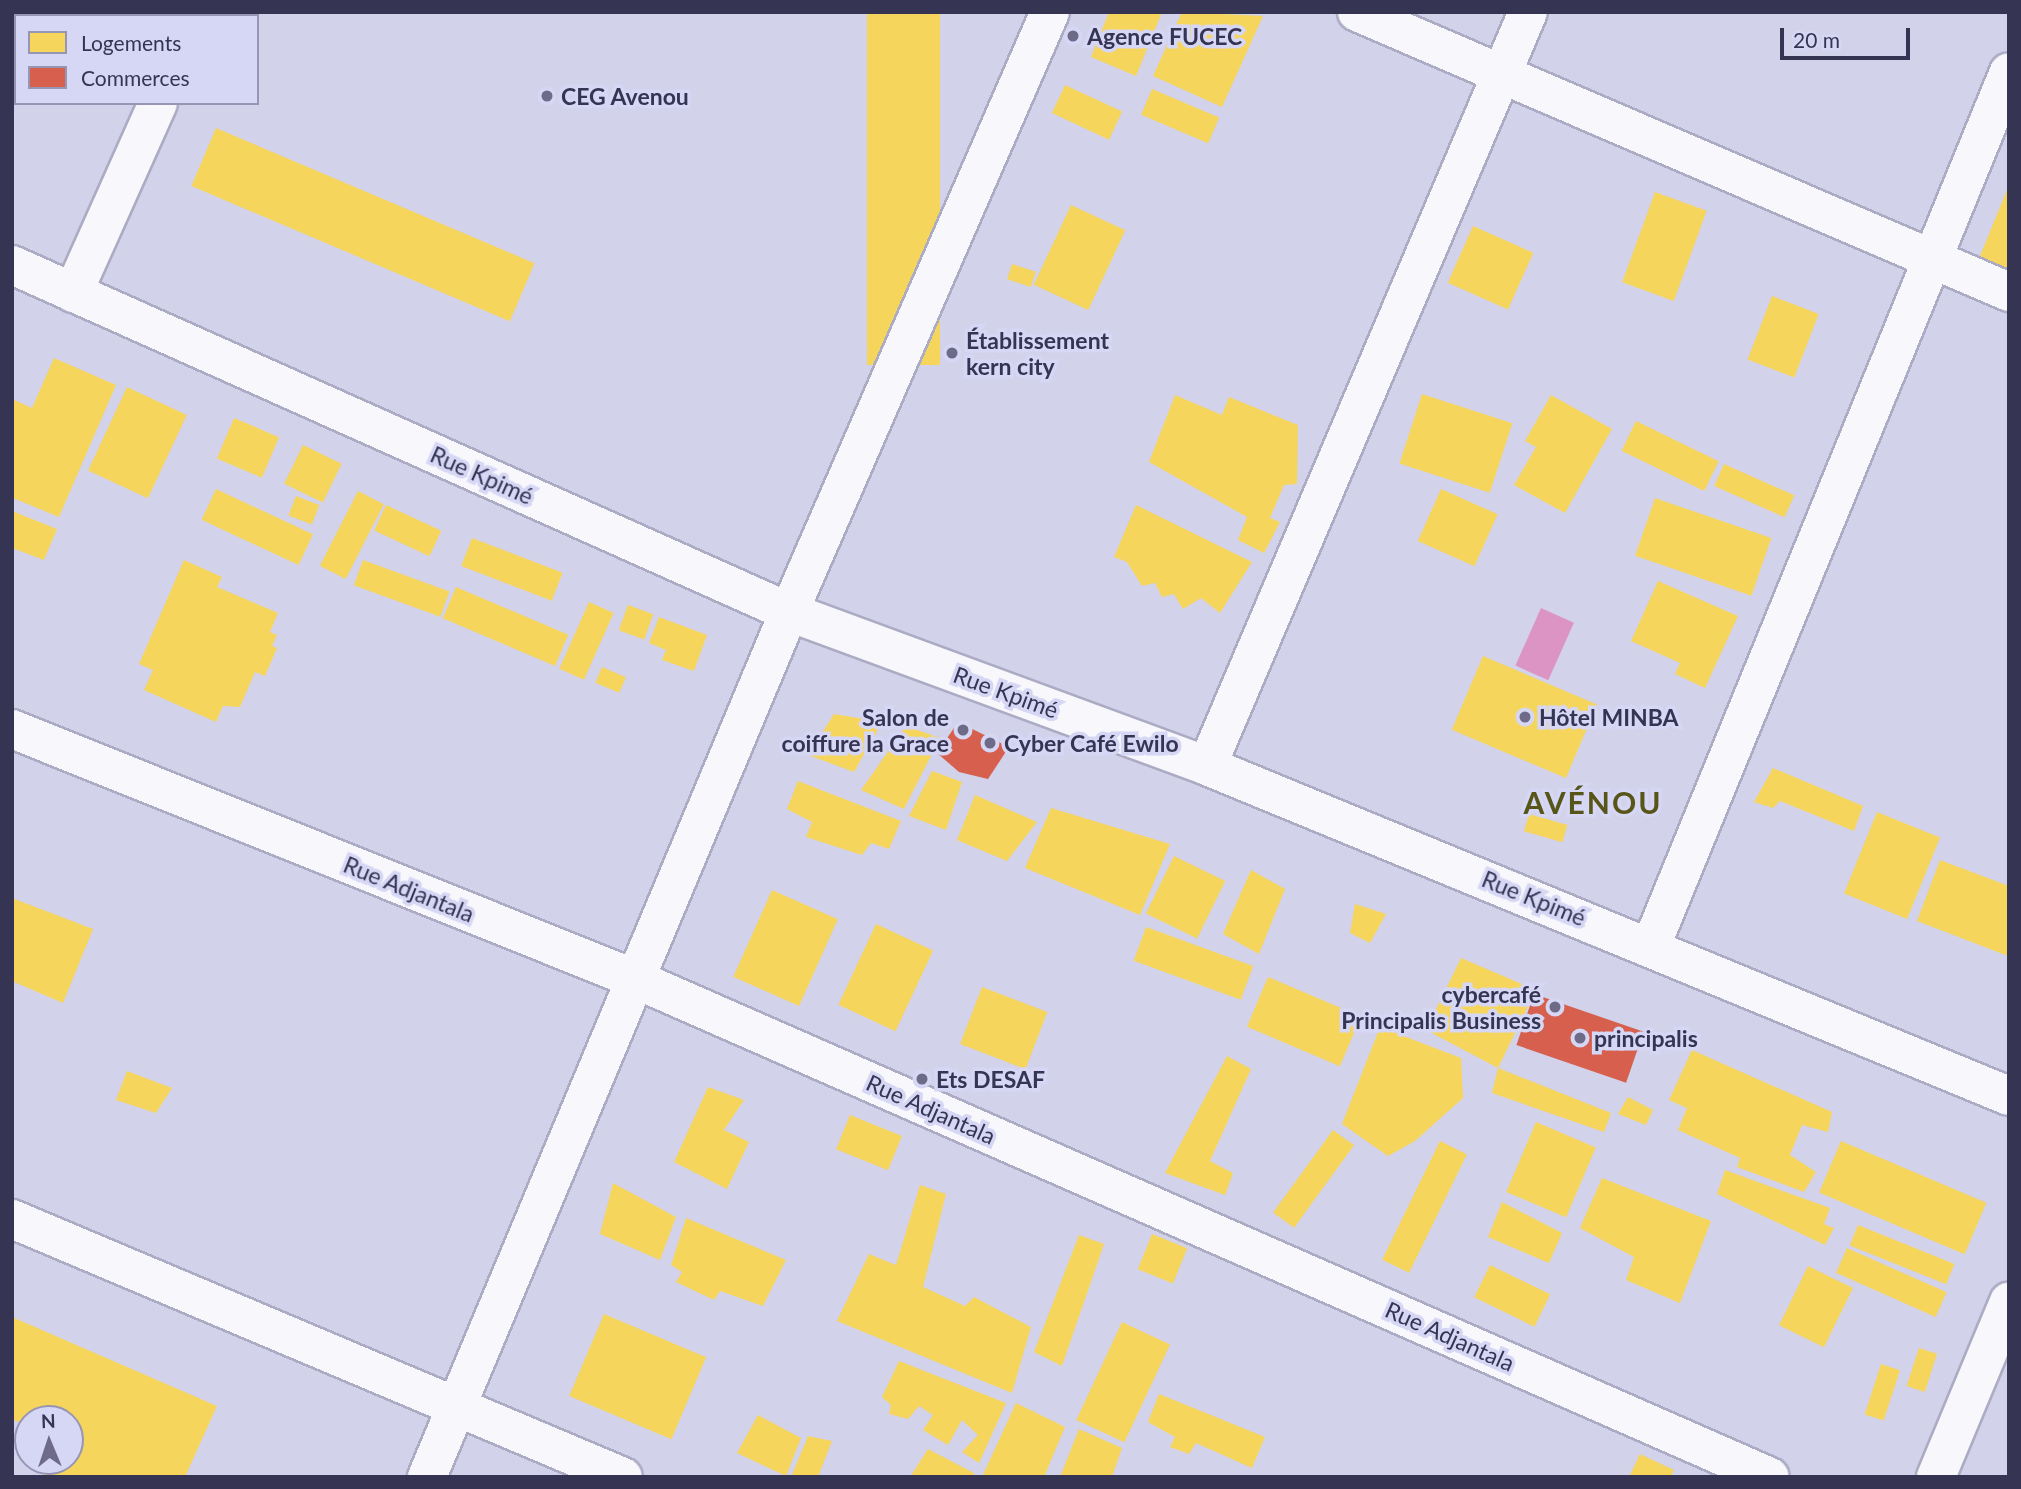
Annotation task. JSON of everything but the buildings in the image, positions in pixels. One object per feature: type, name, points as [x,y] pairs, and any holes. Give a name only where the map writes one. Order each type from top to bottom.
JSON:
[{"type":"street","points":[[427,1477],[789,612],[1050,12]]},
{"type":"street","points":[[1357,12],[1503,71],[2009,292]]},
{"type":"street","points":[[1206,766],[1528,12]]},
{"type":"street","points":[[1651,946],[1934,261],[2009,72]]},
{"type":"street","points":[[73,293],[157,105]]},
{"type":"street","name":"Rue Kpimé","points":[[12,265],[789,612],[1206,766],[1651,946],[2009,1096]]},
{"type":"street","name":"Rue Adjantala","points":[[12,729],[635,979],[1770,1477]]},
{"type":"street","points":[[12,1219],[623,1477]]},
{"type":"street","points":[[1936,1477],[2009,1302]]},
{"type":"shaded area","points":[[1541,608],[1574,623],[1548,680],[1515,666]]},
{"type":"place","name":"Agence FUCEC","points":[[1073,36]]},
{"type":"place","name":"CEG Avenou","points":[[547,96]]},
{"type":"place","name":"Établissement kern city","points":[[952,353]]},
{"type":"place","name":"Hôtel MINBA","points":[[1525,717]]},
{"type":"place","name":"Salon de coiffure la Grace","points":[[963,730]]},
{"type":"place","name":"Cyber Café Ewilo","points":[[990,743]]},
{"type":"place","name":"cybercafé Principalis Business","points":[[1555,1007]]},
{"type":"place","name":"principalis","points":[[1580,1038]]},
{"type":"place","name":"Ets DESAF","points":[[922,1079]]},
{"type":"district","name":"AVÉNOU","points":[[1593,802]]}]
